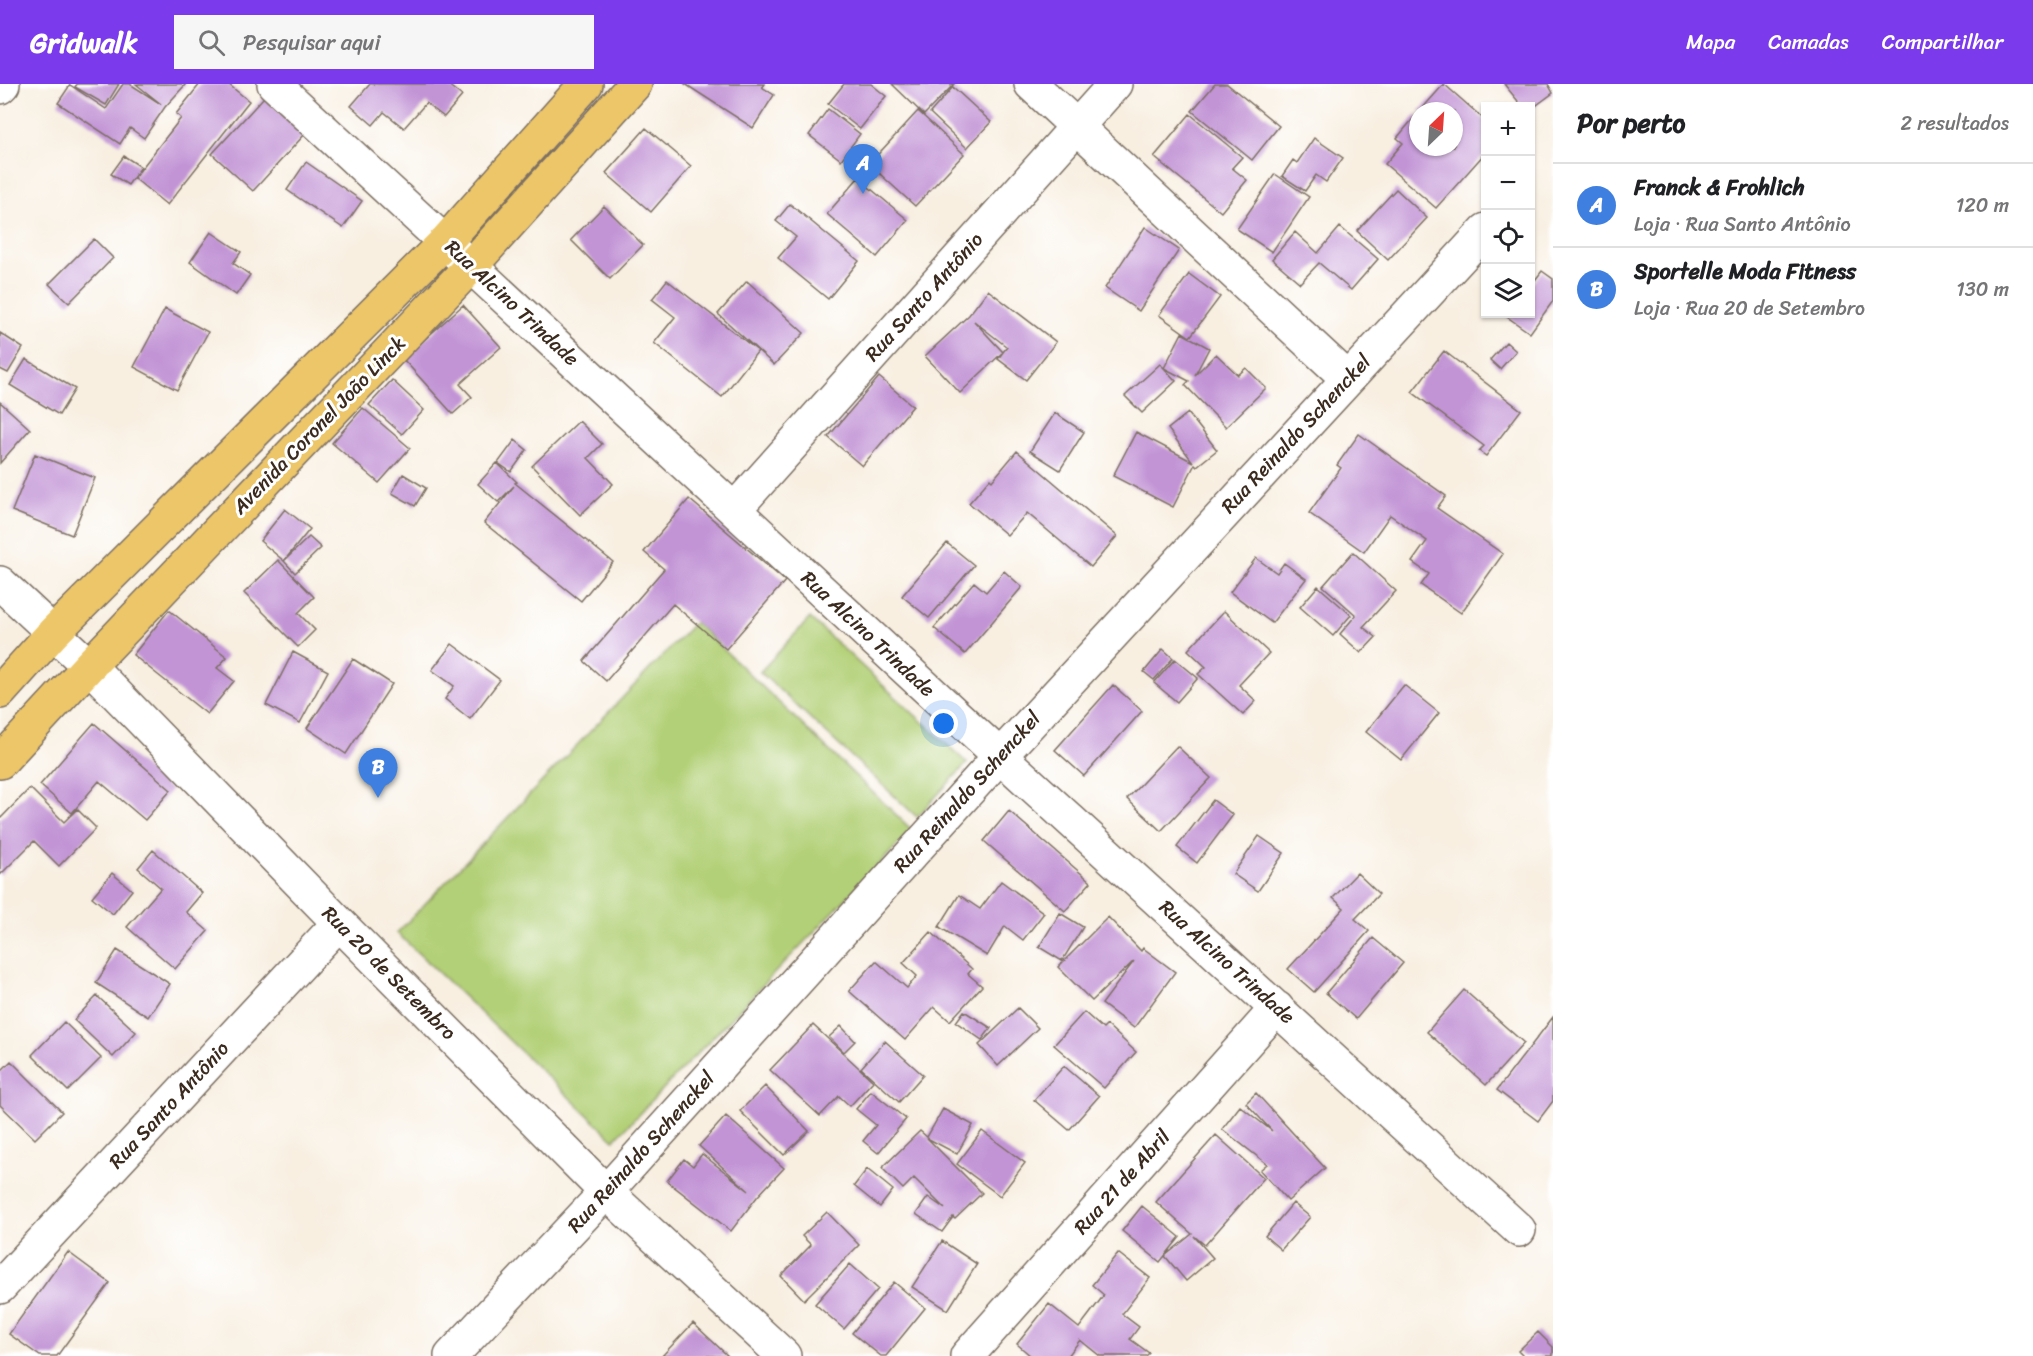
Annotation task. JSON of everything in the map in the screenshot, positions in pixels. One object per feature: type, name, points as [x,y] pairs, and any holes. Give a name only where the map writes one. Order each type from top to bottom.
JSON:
[{"type":"main road","name":"Avenida Coronel João Linck","points":[[0,693],[53,633],[446,241],[586,84]]},
{"type":"main road","name":"Avenida Coronel João Linck","points":[[0,762],[471,266],[635,84]]},
{"type":"street","name":"Rua Alcino Trindade","points":[[274,84],[1000,756],[1519,1230]]},
{"type":"street","points":[[1031,84],[1347,378]]},
{"type":"street","name":"Rua Santo Antônio","points":[[734,510],[1115,84]]},
{"type":"street","name":"Rua Reinaldo Schenckel","points":[[451,1356],[606,1192],[1000,756],[1481,234]]},
{"type":"street","name":"Rua 20 de Setembro","points":[[0,583],[89,666],[339,923],[606,1192],[784,1356]]},
{"type":"street","name":"Rua Santo Antônio","points":[[0,1287],[339,923]]},
{"type":"street","name":"Rua 21 de Abril","points":[[967,1356],[1277,1008]]},
{"type":"green space","points":[[810,618],[967,763],[917,817],[760,672]]},
{"type":"green space","points":[[695,622],[912,830],[614,1140],[397,933]]},
{"type":"building","points":[[77,84],[119,84],[106,105],[75,87]]},
{"type":"building","points":[[123,84],[130,84],[161,104],[136,84],[186,84],[165,107],[144,138],[130,128],[120,144],[58,103],[70,85],[106,109]]},
{"type":"building","points":[[200,84],[228,84],[249,101],[167,205],[134,178],[181,118],[176,114]]},
{"type":"building","points":[[370,84],[447,84],[462,96],[444,117],[426,103],[404,128],[384,112],[373,125],[351,106]]},
{"type":"building","points":[[685,84],[764,84],[762,87],[774,95],[753,128]]},
{"type":"building","points":[[844,84],[871,84],[886,96],[860,129],[828,104]]},
{"type":"building","points":[[892,84],[954,84],[924,115]]},
{"type":"building","points":[[1215,84],[1227,84],[1279,126],[1252,160],[1192,111]]},
{"type":"building","points":[[1444,84],[1481,117],[1481,158],[1436,208],[1385,164],[1403,143],[1397,138],[1409,124],[1409,156],[1463,156],[1463,102],[1428,102]]},
{"type":"building","points":[[1504,84],[1548,84],[1553,93],[1535,106],[1535,102],[1519,102]]},
{"type":"building","points":[[953,87],[991,122],[967,148],[930,113]]},
{"type":"building","points":[[264,97],[305,134],[253,191],[212,154]]},
{"type":"building","points":[[828,109],[860,134],[841,160],[809,135]]},
{"type":"building","points":[[918,111],[964,154],[915,206],[869,164]]},
{"type":"building","points":[[1190,114],[1242,157],[1232,168],[1247,180],[1221,212],[1154,157]]},
{"type":"building","points":[[646,128],[691,166],[651,212],[606,173]]},
{"type":"building","points":[[1314,138],[1343,158],[1326,182],[1316,175],[1305,191],[1282,176],[1293,160],[1297,163]]},
{"type":"building","points":[[124,156],[141,167],[128,185],[111,174]]},
{"type":"building","points":[[306,162],[362,201],[343,228],[287,190]]},
{"type":"building","points":[[1275,174],[1309,197],[1272,252],[1237,229]]},
{"type":"building","points":[[858,178],[908,220],[877,257],[827,214]]},
{"type":"building","points":[[1396,189],[1427,218],[1388,260],[1357,231]]},
{"type":"building","points":[[790,204],[859,261],[828,299],[778,258],[796,237],[776,221]]},
{"type":"building","points":[[604,206],[643,245],[610,279],[571,240]]},
{"type":"building","points":[[1145,227],[1179,250],[1139,311],[1105,288]]},
{"type":"building","points":[[1340,227],[1378,259],[1351,290],[1319,263],[1300,283],[1272,259],[1295,232],[1318,253]]},
{"type":"building","points":[[211,232],[241,252],[233,263],[250,275],[236,295],[190,262]]},
{"type":"building","points":[[94,239],[113,258],[69,303],[49,284]]},
{"type":"building","points":[[1542,271],[1553,279],[1553,301],[1530,333],[1509,318],[1535,318],[1535,280]]},
{"type":"building","points":[[1189,274],[1220,297],[1190,337],[1159,315]]},
{"type":"building","points":[[667,280],[758,351],[722,397],[654,343],[675,317],[652,299]]},
{"type":"building","points":[[747,281],[804,333],[774,365],[718,314]]},
{"type":"building","points":[[988,290],[1056,342],[1026,380],[998,359],[1003,352],[960,393],[925,356],[969,315]],"holes":[[[974,321],[1007,347],[1003,352]]]},
{"type":"building","points":[[463,305],[501,347],[460,384],[472,397],[453,414],[403,359]]},
{"type":"building","points":[[165,309],[208,332],[177,390],[134,367]]},
{"type":"building","points":[[0,333],[23,348],[8,373],[0,369]]},
{"type":"building","points":[[1182,333],[1209,348],[1195,375],[1216,354],[1238,375],[1246,368],[1266,388],[1226,427],[1185,385],[1189,381],[1164,368]]},
{"type":"building","points":[[1506,342],[1516,351],[1500,369],[1490,360]]},
{"type":"building","points":[[1444,351],[1521,410],[1486,456],[1479,451],[1484,446],[1412,392]]},
{"type":"building","points":[[26,359],[75,389],[59,415],[10,385]]},
{"type":"building","points":[[1160,364],[1176,381],[1142,413],[1125,396]]},
{"type":"building","points":[[879,377],[913,406],[862,466],[828,437]]},
{"type":"building","points":[[392,380],[424,410],[402,434],[369,405]]},
{"type":"building","points":[[0,402],[30,429],[0,463]]},
{"type":"building","points":[[363,408],[410,448],[379,483],[332,443]]},
{"type":"building","points":[[1055,413],[1084,432],[1060,470],[1030,451]]},
{"type":"building","points":[[1188,413],[1217,450],[1197,466],[1195,464],[1173,507],[1113,476],[1136,432],[1193,462],[1168,429]]},
{"type":"building","points":[[579,421],[602,444],[588,458],[613,484],[580,515],[532,466]]},
{"type":"building","points":[[1359,434],[1446,496],[1437,508],[1503,554],[1461,613],[1421,585],[1429,574],[1412,562],[1427,541],[1390,515],[1364,552],[1309,513],[1341,468],[1337,465]]},
{"type":"building","points":[[515,440],[527,450],[511,472],[498,463]]},
{"type":"building","points":[[1017,451],[1117,536],[1091,567],[1027,513],[1007,535],[969,503],[990,479],[992,481]]},
{"type":"building","points":[[35,454],[95,478],[72,535],[12,511]]},
{"type":"building","points":[[497,463],[517,482],[515,483],[613,562],[581,601],[484,523],[514,486],[498,502],[478,484]]},
{"type":"building","points":[[403,474],[426,488],[415,506],[392,493]]},
{"type":"building","points":[[689,499],[785,581],[726,649],[673,604],[606,681],[584,661],[664,569],[644,552]]},
{"type":"building","points":[[285,509],[310,529],[284,561],[260,541]]},
{"type":"building","points":[[309,537],[321,548],[295,573],[284,561]]},
{"type":"building","points":[[947,543],[974,565],[929,618],[902,596]]},
{"type":"building","points":[[1353,552],[1396,591],[1363,627],[1376,637],[1361,653],[1340,634],[1356,615],[1323,586]]},
{"type":"building","points":[[1256,558],[1277,573],[1284,563],[1306,579],[1272,623],[1230,592]]},
{"type":"building","points":[[278,560],[314,597],[298,613],[315,630],[298,647],[244,593]]},
{"type":"building","points":[[1004,571],[1022,587],[965,654],[934,628],[974,582],[986,592]]},
{"type":"building","points":[[1318,586],[1351,615],[1333,636],[1300,607]]},
{"type":"building","points":[[169,610],[227,657],[217,668],[234,681],[207,714],[133,655]]},
{"type":"building","points":[[1224,611],[1269,653],[1239,685],[1256,701],[1243,715],[1198,674],[1206,667],[1188,650]]},
{"type":"building","points":[[452,644],[500,680],[470,719],[445,699],[454,686],[432,670]]},
{"type":"building","points":[[1163,649],[1173,658],[1154,680],[1144,672]]},
{"type":"building","points":[[293,652],[328,671],[300,723],[266,705]]},
{"type":"building","points":[[353,659],[392,684],[346,754],[307,728]]},
{"type":"building","points":[[1175,659],[1198,678],[1177,702],[1154,683]]},
{"type":"building","points":[[1113,685],[1142,711],[1084,776],[1055,750]]},
{"type":"building","points":[[1404,685],[1439,713],[1401,760],[1366,732]]},
{"type":"building","points":[[94,723],[171,790],[145,820],[99,781],[72,813],[40,785]]},
{"type":"building","points":[[1177,746],[1211,778],[1161,831],[1127,799]]},
{"type":"building","points":[[30,788],[64,822],[77,809],[96,828],[59,866],[34,841],[0,875],[0,819]]},
{"type":"building","points":[[1213,800],[1233,815],[1197,863],[1177,847]]},
{"type":"building","points":[[1009,811],[1091,882],[1065,911],[984,841]]},
{"type":"building","points":[[1259,836],[1284,853],[1258,891],[1233,874]]},
{"type":"building","points":[[153,850],[202,893],[186,912],[208,931],[175,969],[127,927],[161,888],[138,868]]},
{"type":"building","points":[[112,873],[132,890],[113,914],[92,897]]},
{"type":"building","points":[[1357,873],[1379,894],[1355,919],[1369,931],[1314,992],[1288,969],[1344,908],[1333,898]]},
{"type":"building","points":[[1001,881],[1044,913],[1023,940],[1005,926],[987,956],[939,927],[959,895],[980,909]]},
{"type":"building","points":[[1060,913],[1083,927],[1062,961],[1039,947]]},
{"type":"building","points":[[1108,917],[1141,951],[1143,948],[1175,972],[1134,1028],[1102,1004],[1134,961],[1092,1001],[1058,967]]},
{"type":"building","points":[[931,932],[972,969],[968,974],[982,986],[950,1021],[934,1007],[905,1040],[849,991],[876,961],[907,988],[917,976],[903,963]]},
{"type":"building","points":[[1373,938],[1403,963],[1356,1019],[1326,993]]},
{"type":"building","points":[[117,950],[170,984],[148,1017],[96,983]]},
{"type":"building","points":[[1464,990],[1524,1043],[1486,1085],[1427,1032]]},
{"type":"building","points":[[97,996],[136,1032],[113,1057],[74,1020]]},
{"type":"building","points":[[1018,1008],[1038,1028],[998,1066],[979,1045]]},
{"type":"building","points":[[964,1011],[991,1028],[982,1040],[956,1022]]},
{"type":"building","points":[[1084,1012],[1103,1029],[1107,1025],[1136,1052],[1104,1088],[1054,1045]]},
{"type":"building","points":[[1553,1017],[1553,1101],[1538,1121],[1497,1090]]},
{"type":"building","points":[[64,1022],[101,1058],[68,1091],[32,1055]]},
{"type":"building","points":[[813,1025],[873,1081],[850,1106],[839,1096],[820,1116],[770,1070]]},
{"type":"building","points":[[841,1026],[855,1041],[844,1052],[829,1037]]},
{"type":"building","points":[[885,1041],[923,1075],[899,1102],[861,1068]]},
{"type":"building","points":[[11,1061],[62,1112],[35,1139],[0,1105],[0,1072]]},
{"type":"building","points":[[1064,1066],[1099,1096],[1069,1130],[1034,1100]]},
{"type":"building","points":[[765,1086],[809,1131],[784,1155],[740,1111]]},
{"type":"building","points":[[871,1091],[906,1119],[878,1153],[863,1141],[876,1125],[856,1109]]},
{"type":"building","points":[[1256,1093],[1325,1168],[1288,1201],[1260,1170],[1267,1164],[1222,1129],[1240,1106],[1272,1131],[1246,1103]]},
{"type":"building","points":[[943,1109],[973,1125],[957,1154],[927,1138],[982,1193],[955,1219],[953,1217],[942,1232],[916,1214],[928,1197],[945,1209],[914,1178],[903,1189],[882,1168],[920,1131],[927,1137]]},
{"type":"building","points":[[726,1116],[784,1168],[757,1197],[731,1231],[667,1181],[684,1159],[693,1166],[702,1154],[749,1191],[699,1146]]},
{"type":"building","points":[[982,1131],[1025,1163],[1000,1196],[957,1164]]},
{"type":"building","points":[[1216,1135],[1264,1178],[1205,1245],[1194,1236],[1213,1258],[1186,1281],[1165,1256],[1192,1234],[1156,1202]]},
{"type":"building","points":[[867,1169],[893,1190],[880,1207],[854,1186]]},
{"type":"building","points":[[1293,1203],[1310,1217],[1281,1250],[1265,1236]]},
{"type":"building","points":[[1142,1206],[1180,1237],[1160,1262],[1122,1231]]},
{"type":"building","points":[[827,1212],[859,1245],[804,1300],[781,1276],[811,1245],[802,1236]]},
{"type":"building","points":[[942,1241],[977,1264],[948,1310],[912,1287]]},
{"type":"building","points":[[68,1252],[110,1283],[57,1356],[40,1356],[9,1334]]},
{"type":"building","points":[[1118,1253],[1150,1278],[1122,1314],[1139,1327],[1130,1339],[1149,1353],[1146,1356],[1100,1356],[1080,1340],[1068,1356],[1031,1356],[1017,1344],[1049,1304],[1079,1328],[1104,1295],[1092,1285]]},
{"type":"building","points":[[850,1264],[878,1289],[844,1329],[815,1304]]},
{"type":"building","points":[[894,1282],[925,1308],[886,1356],[881,1356],[852,1333]]},
{"type":"building","points":[[693,1323],[728,1356],[662,1356]]},
{"type":"building","points":[[1538,1332],[1553,1347],[1553,1356],[1523,1356],[1518,1351]]},
{"type":"place","name":"Franck & Frohlich","points":[[863,194]]},
{"type":"place","name":"Sportelle Moda Fitness","points":[[378,798]]}]
